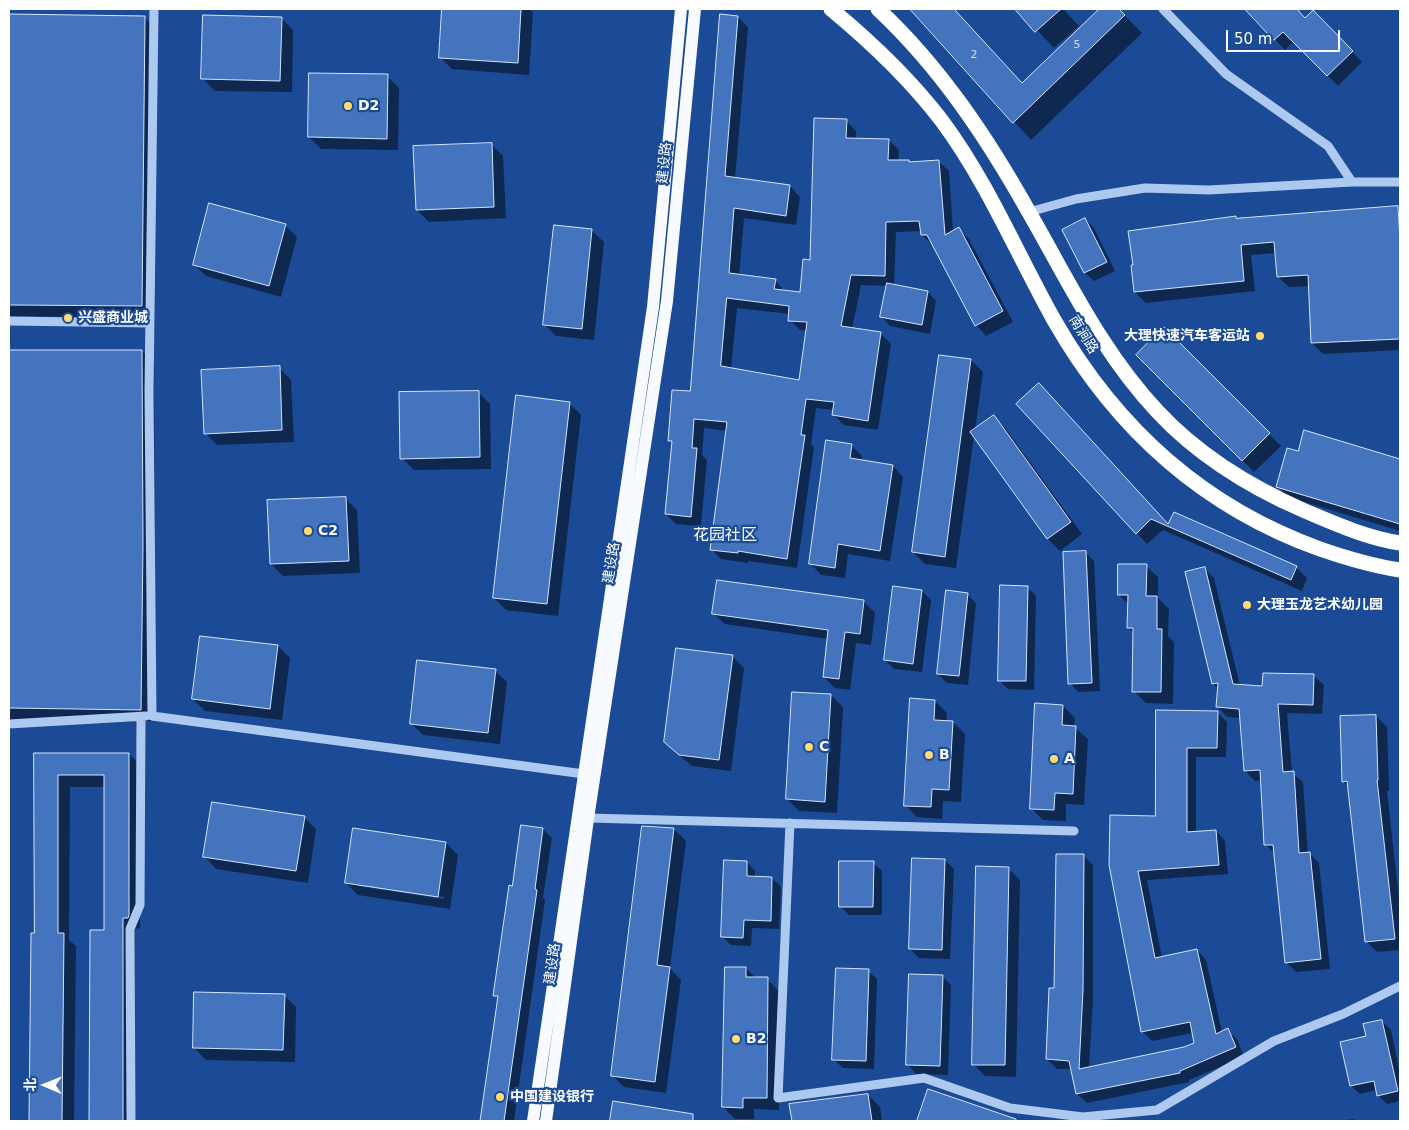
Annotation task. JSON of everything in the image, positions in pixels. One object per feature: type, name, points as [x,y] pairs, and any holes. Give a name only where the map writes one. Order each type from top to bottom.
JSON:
[{"type":"highway","name":"南涧路","points":[[831,9],[897,68],[942,121],[961,148],[1005,224],[1053,318],[1077,357],[1121,415],[1169,462],[1212,495],[1271,528],[1309,545],[1347,558],[1400,570]]},
{"type":"highway","name":"南涧路","points":[[878,9],[924,56],[978,128],[1029,212],[1084,312],[1112,356],[1144,397],[1168,422],[1220,466],[1253,486],[1285,502],[1352,530],[1400,543]]},
{"type":"highway","points":[[1005,224],[1029,212]]},
{"type":"main road","name":"建设路","points":[[546,1121],[588,818],[667,301],[696,9]]},
{"type":"main road","name":"建设路","points":[[533,1121],[653,307],[680,11]]},
{"type":"street","points":[[154,9],[149,391],[154,716]]},
{"type":"street","points":[[1163,9],[1226,74],[1328,146],[1352,182]]},
{"type":"street","points":[[1029,212],[1076,199],[1145,188],[1209,190],[1352,182],[1400,182]]},
{"type":"street","points":[[9,321],[150,323]]},
{"type":"street","points":[[9,724],[154,716],[584,774]]},
{"type":"street","points":[[131,1121],[130,929],[140,905],[142,717]]},
{"type":"street","points":[[588,818],[1074,831]]},
{"type":"street","points":[[790,823],[778,1098],[924,1078],[1010,1108],[1083,1117],[1156,1110],[1274,1041],[1343,1014],[1400,986]]},
{"type":"building","points":[[442,9],[521,9],[518,63],[439,58]]},
{"type":"building","points":[[910,9],[954,9],[1022,83],[1099,9],[1119,9],[1125,15],[1013,123]]},
{"type":"building","points":[[1015,9],[1061,9],[1035,32]]},
{"type":"building","points":[[1245,9],[1297,9],[1305,18],[1313,10],[1353,51],[1327,76],[1283,32],[1274,40]]},
{"type":"building","points":[[9,14],[145,16],[142,306],[9,305]]},
{"type":"building","points":[[720,14],[738,16],[725,176],[790,185],[786,216],[734,208],[729,273],[776,279],[774,289],[800,292],[803,259],[810,260],[814,118],[847,119],[846,138],[889,139],[888,160],[909,160],[909,162],[939,160],[945,235],[959,227],[1003,311],[975,326],[927,235],[921,235],[919,221],[886,222],[885,276],[851,275],[841,326],[881,332],[868,421],[832,415],[834,402],[806,399],[801,435],[805,435],[787,559],[738,551],[738,553],[710,550],[727,422],[694,419],[692,448],[697,448],[691,517],[665,514],[672,441],[668,441],[672,390],[690,391]],"holes":[[[727,298],[789,306],[788,321],[807,322],[799,380],[721,366]]]},
{"type":"building","points":[[203,15],[282,17],[280,81],[201,79]]},
{"type":"building","name":"D2","points":[[309,73],[388,74],[387,139],[308,137]]},
{"type":"building","points":[[492,143],[494,207],[416,210],[413,146]]},
{"type":"building","points":[[209,203],[286,224],[269,286],[193,265]]},
{"type":"building","points":[[1398,206],[1400,339],[1311,343],[1308,275],[1277,277],[1274,242],[1241,245],[1244,281],[1134,292],[1131,265],[1133,265],[1128,231],[1236,216],[1236,218]]},
{"type":"building","points":[[1085,218],[1107,262],[1084,273],[1062,230]]},
{"type":"building","points":[[554,225],[592,229],[582,329],[543,325]]},
{"type":"building","points":[[887,283],[928,291],[922,325],[880,317]]},
{"type":"building","points":[[1164,327],[1270,433],[1242,461],[1136,355]]},
{"type":"building","points":[[9,350],[142,350],[143,544],[141,710],[9,708]]},
{"type":"building","points":[[939,355],[971,359],[945,557],[912,552]]},
{"type":"building","points":[[280,366],[282,430],[204,434],[201,370]]},
{"type":"building","points":[[1039,383],[1168,524],[1174,512],[1297,566],[1291,580],[1151,519],[1136,534],[1016,404]]},
{"type":"building","points":[[479,391],[480,457],[400,459],[399,392]]},
{"type":"building","points":[[516,395],[570,402],[547,604],[493,598]]},
{"type":"building","points":[[994,415],[1071,522],[1047,539],[970,432]]},
{"type":"building","points":[[1304,430],[1400,459],[1400,524],[1276,487],[1287,448],[1298,451]]},
{"type":"building","points":[[826,440],[852,444],[850,458],[893,465],[880,551],[838,544],[835,568],[809,564]]},
{"type":"building","name":"C2","points":[[346,497],[349,561],[270,564],[267,500]]},
{"type":"building","points":[[1086,551],[1092,683],[1068,684],[1063,552]]},
{"type":"building","points":[[1118,564],[1147,564],[1146,596],[1157,596],[1157,629],[1162,629],[1161,692],[1132,692],[1133,628],[1127,628],[1128,595],[1118,595]]},
{"type":"building","points":[[1205,567],[1233,684],[1262,686],[1263,673],[1314,674],[1313,705],[1278,704],[1283,772],[1294,771],[1299,853],[1310,852],[1321,959],[1285,963],[1273,845],[1264,845],[1260,770],[1244,771],[1239,709],[1216,707],[1218,683],[1212,684],[1185,572]]},
{"type":"building","points":[[717,580],[864,600],[860,634],[845,632],[839,679],[823,677],[828,630],[712,614]]},
{"type":"building","points":[[1000,585],[1028,586],[1026,681],[998,681]]},
{"type":"building","points":[[893,586],[922,590],[913,664],[884,660]]},
{"type":"building","points":[[946,590],[968,593],[959,676],[937,674]]},
{"type":"building","points":[[200,636],[278,645],[270,709],[192,699]]},
{"type":"building","points":[[676,648],[733,655],[719,760],[679,755],[664,742]]},
{"type":"building","points":[[417,660],[496,669],[488,733],[410,724]]},
{"type":"building","name":"C","points":[[792,692],[831,694],[825,802],[786,799]]},
{"type":"building","name":"B","points":[[910,698],[935,700],[934,720],[953,721],[949,790],[932,789],[931,807],[904,806]]},
{"type":"building","name":"A","points":[[1035,703],[1063,705],[1062,725],[1076,726],[1073,794],[1055,793],[1054,810],[1030,809]]},
{"type":"building","points":[[1156,710],[1218,711],[1217,748],[1187,748],[1187,832],[1216,830],[1219,865],[1138,871],[1155,958],[1197,949],[1216,1034],[1228,1028],[1236,1047],[1180,1071],[1180,1073],[1076,1094],[1069,1061],[1046,1059],[1049,988],[1054,988],[1056,854],[1084,854],[1083,990],[1079,1069],[1184,1047],[1194,1043],[1190,1022],[1141,1032],[1109,865],[1110,815],[1155,816]]},
{"type":"building","points":[[1376,715],[1377,780],[1395,939],[1365,942],[1347,781],[1342,782],[1340,716]]},
{"type":"building","points":[[34,753],[129,753],[129,915],[128,918],[123,918],[123,1121],[89,1121],[90,930],[104,930],[104,775],[58,775],[58,933],[64,933],[62,1121],[29,1121],[31,933],[34,933]]},
{"type":"building","points":[[212,802],[305,816],[296,871],[203,857]]},
{"type":"building","points":[[521,825],[543,828],[535,889],[537,890],[504,1121],[480,1121],[498,996],[493,996],[509,885],[512,886]]},
{"type":"building","points":[[642,826],[674,828],[657,965],[670,967],[655,1082],[611,1076]]},
{"type":"building","points":[[353,828],[446,842],[438,897],[345,883]]},
{"type":"building","points":[[912,858],[945,859],[942,950],[909,949]]},
{"type":"building","points":[[724,860],[747,861],[747,876],[772,877],[771,921],[744,920],[743,938],[721,937]]},
{"type":"building","points":[[839,861],[874,861],[873,907],[839,907]]},
{"type":"building","points":[[976,866],[1009,867],[1005,1065],[972,1065]]},
{"type":"building","name":"B2","points":[[725,967],[746,967],[746,977],[768,977],[767,1098],[743,1098],[743,1108],[722,1107]]},
{"type":"building","points":[[836,968],[869,969],[866,1061],[832,1060]]},
{"type":"building","points":[[909,974],[943,975],[940,1066],[906,1065]]},
{"type":"building","points":[[194,992],[285,994],[283,1050],[193,1048]]},
{"type":"building","points":[[1382,1020],[1398,1091],[1377,1096],[1374,1081],[1350,1086],[1340,1042],[1366,1036],[1363,1024]]},
{"type":"building","points":[[928,1089],[1016,1119],[1016,1121],[917,1121]]},
{"type":"building","points":[[868,1094],[872,1121],[792,1121],[789,1104]]},
{"type":"building","points":[[613,1101],[693,1114],[693,1121],[610,1121]]},
{"type":"place","name":"D2","points":[[348,106]]},
{"type":"place","name":"兴盛商业城","points":[[68,318]]},
{"type":"place","name":"大理快速汽车客运站","points":[[1260,336]]},
{"type":"place","name":"C2","points":[[308,531]]},
{"type":"place","name":"大理玉龙艺术幼儿园","points":[[1247,605]]},
{"type":"place","name":"C","points":[[809,747]]},
{"type":"place","name":"B","points":[[929,755]]},
{"type":"place","name":"A","points":[[1054,759]]},
{"type":"place","name":"B2","points":[[736,1039]]},
{"type":"place","name":"中国建设银行","points":[[500,1097]]},
{"type":"district","name":"花园社区","points":[[725,536]]}]
